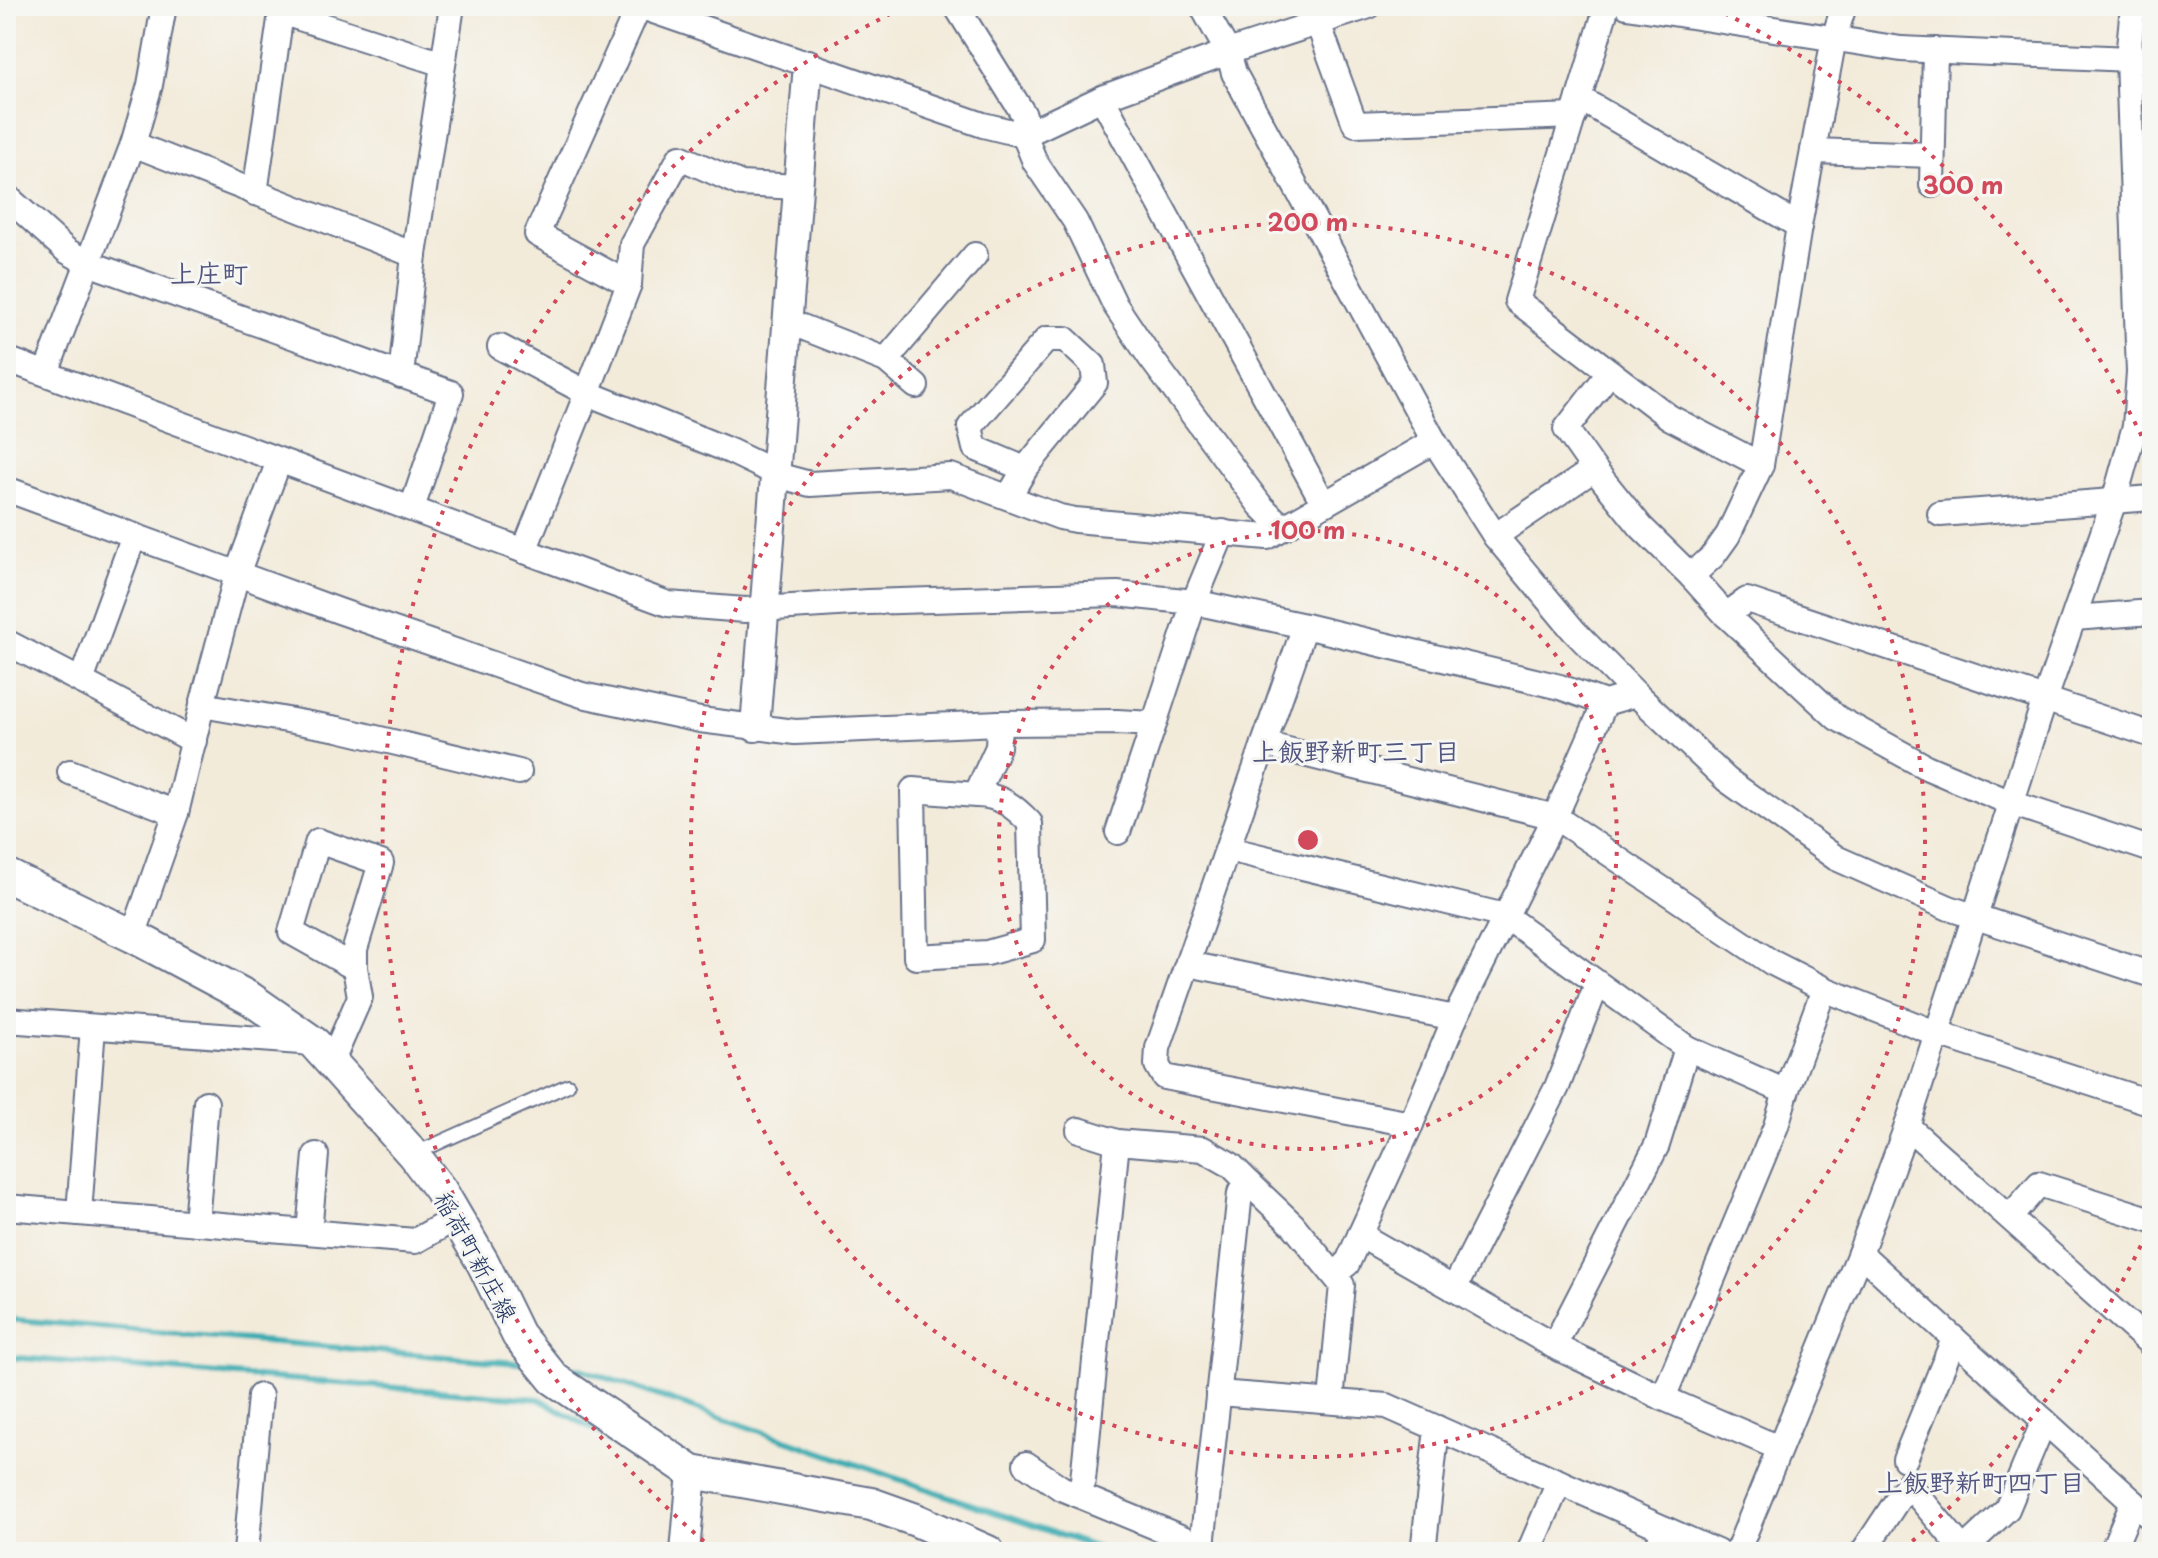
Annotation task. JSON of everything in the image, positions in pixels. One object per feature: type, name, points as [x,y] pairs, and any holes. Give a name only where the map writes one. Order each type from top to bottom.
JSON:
[{"type":"main road","name":"稲荷町新庄線","points":[[6,875],[133,936],[251,999],[323,1053],[413,1154],[483,1263],[518,1335],[554,1379],[692,1472],[871,1504],[988,1552]]},
{"type":"street","points":[[46,373],[133,144],[150,85],[164,6]]},
{"type":"street","points":[[401,376],[414,255],[452,6]]},
{"type":"street","points":[[629,284],[537,234],[639,6],[983,125],[1024,135],[1102,98],[1228,52],[1369,6]]},
{"type":"street","points":[[956,6],[1024,115],[1024,135],[1035,162],[1075,221],[1115,305],[1260,505],[1282,527]]},
{"type":"street","points":[[1202,6],[1228,52],[1234,73],[1434,441],[1495,536],[1574,631],[1727,780],[1836,858],[1974,917],[2152,975]]},
{"type":"street","points":[[1607,6],[1517,301],[1669,417],[1761,465]]},
{"type":"street","points":[[1627,6],[1901,49],[2140,59]]},
{"type":"street","points":[[1691,576],[1713,556],[1728,535],[1761,465],[1799,226],[1834,38],[1844,6]]},
{"type":"street","points":[[1737,1552],[1860,1253],[1907,1126],[2045,699],[2114,501],[2135,426],[2139,373],[2140,59],[2133,6]]},
{"type":"street","points":[[255,193],[282,9],[443,64]]},
{"type":"street","points":[[1318,23],[1355,124],[1576,107],[1799,226]]},
{"type":"street","points":[[1932,185],[1935,50]]},
{"type":"street","points":[[755,727],[808,64]]},
{"type":"street","points":[[1102,98],[1324,504]]},
{"type":"street","points":[[133,144],[414,255]]},
{"type":"street","points":[[1813,151],[1932,155]]},
{"type":"street","points":[[524,551],[629,284],[632,244],[680,157],[741,184],[798,187]]},
{"type":"street","points":[[6,196],[67,251],[88,263],[451,393],[412,508]]},
{"type":"street","points":[[886,360],[975,255]]},
{"type":"street","points":[[787,321],[886,360],[916,386]]},
{"type":"street","points":[[1009,496],[1025,469],[1095,383],[1093,365],[1065,339],[1047,339],[970,427],[975,448],[1025,469]]},
{"type":"street","points":[[500,347],[587,393],[730,451],[775,473],[810,484],[951,476],[1075,520],[1267,537],[1434,441]]},
{"type":"street","points":[[6,359],[668,604],[765,609],[868,602],[1117,594],[1194,602],[1305,626],[1560,687],[1605,703],[1636,694]]},
{"type":"street","points":[[1610,372],[1566,429],[1641,527],[1726,615],[1837,718],[1926,767],[2011,803],[2152,850]]},
{"type":"street","points":[[133,936],[176,813],[237,574],[279,461]]},
{"type":"street","points":[[1495,536],[1594,469]]},
{"type":"street","points":[[6,489],[582,695],[700,720],[795,732],[999,723],[1154,724]]},
{"type":"street","points":[[1940,514],[2152,498]]},
{"type":"street","points":[[1118,832],[1194,602],[1223,532]]},
{"type":"street","points":[[81,681],[134,536]]},
{"type":"street","points":[[1726,615],[1747,600],[2149,732]]},
{"type":"street","points":[[2074,618],[2152,612]]},
{"type":"street","points":[[1305,626],[1158,1048],[1157,1065],[1164,1077],[1411,1124]]},
{"type":"street","points":[[6,642],[194,741]]},
{"type":"street","points":[[1334,1274],[1347,1264],[1455,1018],[1555,817],[1605,703]]},
{"type":"street","points":[[202,705],[338,729],[519,772]]},
{"type":"street","points":[[976,795],[998,747],[999,723]]},
{"type":"street","points":[[1264,744],[1555,817],[1771,962],[1824,989],[1938,1034],[2152,1103]]},
{"type":"street","points":[[70,772],[176,813]]},
{"type":"street","points":[[913,790],[976,795],[989,795],[1012,804],[1030,823],[1033,940],[987,953],[916,957],[913,790]]},
{"type":"street","points":[[6,1020],[323,1053],[360,997],[355,949],[381,863],[318,841],[291,932],[355,968]]},
{"type":"street","points":[[1228,849],[1505,916],[1687,1048],[1786,1092]]},
{"type":"street","points":[[1188,964],[1455,1018]]},
{"type":"street","points":[[1454,1289],[1557,1087],[1597,984]]},
{"type":"street","points":[[1663,1398],[1776,1126],[1824,989]]},
{"type":"street","points":[[79,1213],[93,1027]]},
{"type":"street","points":[[1554,1346],[1657,1145],[1687,1048]]},
{"type":"street","points":[[196,1223],[206,1103]]},
{"type":"street","points":[[1907,1126],[2152,1345]]},
{"type":"street","points":[[1079,1130],[1117,1142],[1203,1149],[1231,1165],[1293,1225],[1342,1285],[1331,1401]]},
{"type":"street","points":[[1078,1495],[1083,1480],[1117,1142]]},
{"type":"street","points":[[309,1232],[316,1155]]},
{"type":"street","points":[[1026,1464],[1061,1488],[1202,1546],[1240,1193],[1250,1184]]},
{"type":"street","points":[[2010,1217],[2039,1184],[2152,1220]]},
{"type":"street","points":[[6,1207],[415,1241],[456,1218]]},
{"type":"street","points":[[1360,1235],[1554,1346],[1779,1448]]},
{"type":"street","points":[[1860,1253],[2152,1519]]},
{"type":"street","points":[[1905,1459],[1954,1339]]},
{"type":"street","points":[[1218,1393],[1387,1406],[1717,1552]]},
{"type":"street","points":[[246,1552],[260,1396]]},
{"type":"street","points":[[1863,1552],[1908,1484],[1964,1551],[2007,1509],[2044,1421]]},
{"type":"street","points":[[1423,1552],[1437,1428]]},
{"type":"street","points":[[685,1552],[692,1472]]},
{"type":"street","points":[[1529,1552],[1559,1482]]},
{"type":"street","points":[[2112,1552],[2133,1502]]},
{"type":"street","points":[[1655,1552],[1665,1529]]},
{"type":"lane","points":[[413,1154],[568,1085]]},
{"type":"waterway","points":[[6,1319],[528,1364]]},
{"type":"waterway","points":[[6,1357],[539,1399],[635,1452]]},
{"type":"waterway","points":[[559,1367],[581,1369],[1109,1552]]},
{"type":"district","name":"上庄町","points":[[209,274]]},
{"type":"district","name":"上飯野新町三丁目","points":[[1356,752]]},
{"type":"district","name":"上飯野新町四丁目","points":[[1981,1483]]}]
